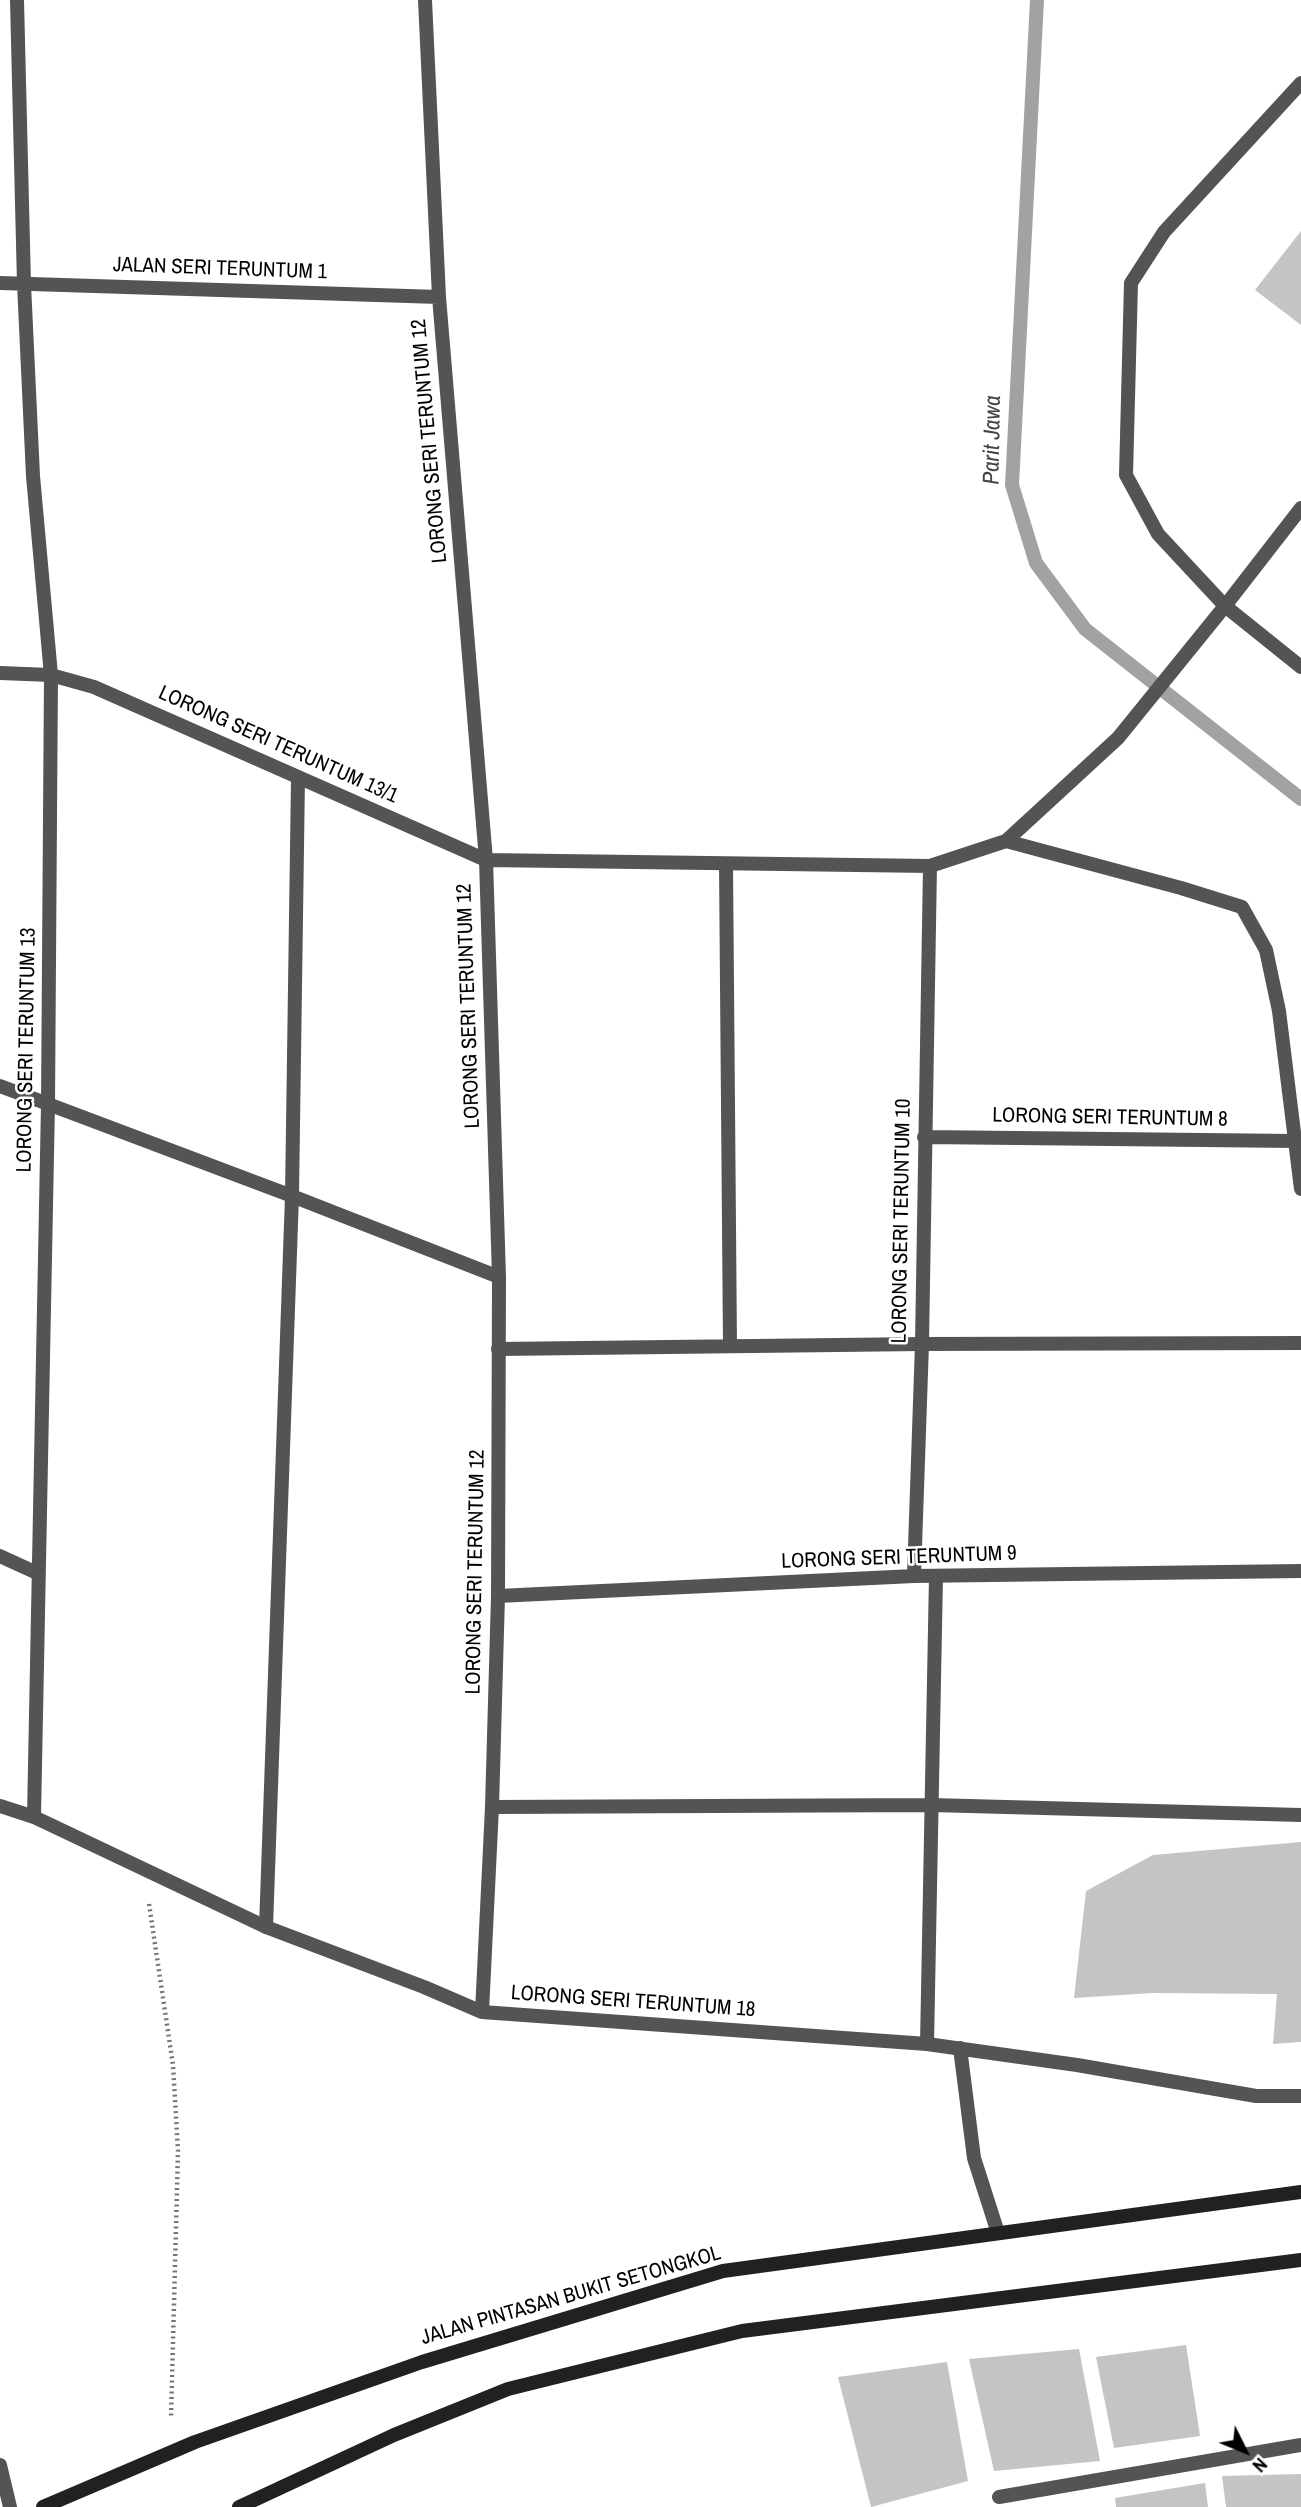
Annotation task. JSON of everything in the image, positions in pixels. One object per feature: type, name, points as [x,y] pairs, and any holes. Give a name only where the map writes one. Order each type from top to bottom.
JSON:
[{"type":"main road","name":"JALAN PINTASAN BUKIT SETONGKOL","points":[[43,2507],[195,2442],[422,2362],[723,2271],[1301,2192]]},
{"type":"main road","points":[[239,2507],[394,2435],[508,2389],[741,2331],[1301,2260]]},
{"type":"street","name":"LORONG SERI TERUNTUM 13","points":[[16,0],[24,285],[33,477],[51,675],[48,1104],[34,1817]]},
{"type":"street","name":"LORONG SERI TERUNTUM 12","points":[[425,0],[439,297],[485,860],[499,1277],[498,1596],[492,1807],[482,2012]]},
{"type":"street","points":[[1301,83],[1164,232],[1131,283],[1126,475],[1158,534],[1225,606],[1301,667]]},
{"type":"street","name":"JALAN SERI TERUNTUM 1","points":[[0,283],[439,297]]},
{"type":"street","points":[[485,860],[930,866],[1006,841],[1118,738],[1301,508]]},
{"type":"street","name":"LORONG SERI TERUNTUM 13/1","points":[[0,673],[51,675],[94,687],[485,860]]},
{"type":"street","points":[[266,1927],[292,1196],[298,778]]},
{"type":"street","points":[[1006,841],[1242,907],[1266,950],[1279,1011],[1301,1189]]},
{"type":"street","points":[[726,863],[730,1346]]},
{"type":"street","name":"LORONG SERI TERUNTUM 10","points":[[914,1576],[922,1344],[930,866]]},
{"type":"street","points":[[0,1086],[499,1277]]},
{"type":"street","name":"LORONG SERI TERUNTUM 8","points":[[924,1137],[1295,1141]]},
{"type":"street","points":[[498,1349],[1301,1343]]},
{"type":"street","points":[[0,1556],[37,1573]]},
{"type":"street","name":"LORONG SERI TERUNTUM 9","points":[[498,1596],[914,1576],[1301,1572]]},
{"type":"street","points":[[927,2044],[936,1576]]},
{"type":"street","points":[[492,1807],[932,1805],[1301,1815]]},
{"type":"street","name":"LORONG SERI TERUNTUM 18","points":[[0,1806],[34,1817],[266,1927],[482,2012],[927,2044],[1077,2065],[1256,2096],[1301,2096]]},
{"type":"street","points":[[960,2048],[974,2158],[998,2233]]},
{"type":"street","points":[[999,2497],[1301,2445]]},
{"type":"street","points":[[0,2465],[10,2507]]},
{"type":"path","points":[[143,1869],[173,2065],[178,2151],[171,2453]]},
{"type":"building","points":[[1301,231],[1301,325],[1255,290]]},
{"type":"building","points":[[1301,1842],[1301,2042],[1273,2044],[1277,1994],[1153,1993],[1074,1998],[1086,1891],[1153,1855]]},
{"type":"building","points":[[1186,2345],[1200,2436],[1114,2448],[1096,2357]]},
{"type":"building","points":[[1079,2349],[1100,2461],[994,2471],[969,2359]]},
{"type":"building","points":[[947,2362],[968,2481],[871,2507],[838,2377]]},
{"type":"building","points":[[1301,2474],[1301,2507],[1226,2507],[1222,2476]]},
{"type":"building","points":[[1205,2483],[1208,2507],[1116,2507],[1115,2498]]},
{"type":"waterway","name":"Parit Jawa","points":[[1037,0],[1012,485],[1036,563],[1085,629],[1301,799]]}]
